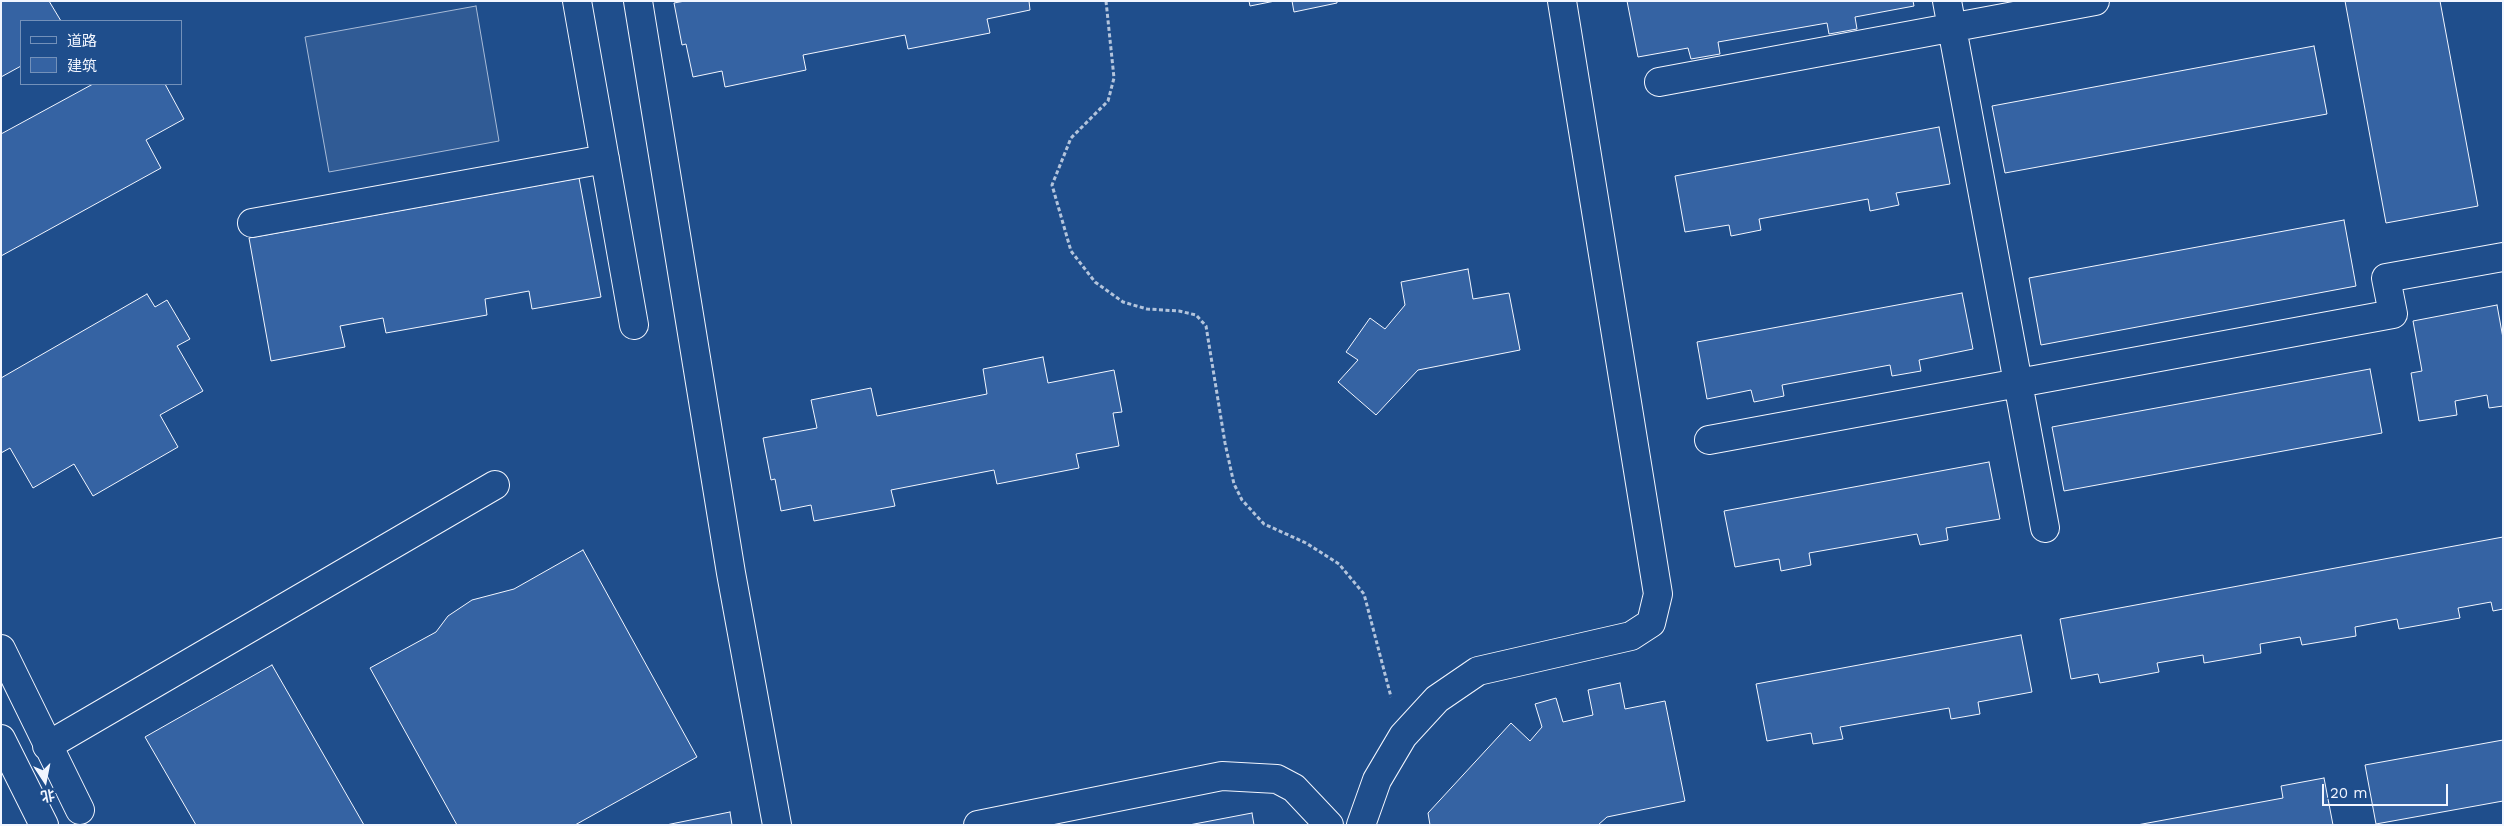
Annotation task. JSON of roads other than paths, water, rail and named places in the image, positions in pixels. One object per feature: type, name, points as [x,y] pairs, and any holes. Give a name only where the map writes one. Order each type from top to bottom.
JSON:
[{"type":"street","points":[[576,1],[634,325]]},
{"type":"street","points":[[638,1],[731,573],[777,825]]},
{"type":"street","points":[[1361,825],[1377,780],[1403,736],[1437,699],[1478,670],[1631,636],[1651,623],[1658,594],[1562,1]]},
{"type":"street","points":[[1948,1],[2045,528]]},
{"type":"street","points":[[1659,82],[2095,1]]},
{"type":"street","points":[[252,223],[605,159]]},
{"type":"street","points":[[1709,440],[2393,314],[2386,278],[2503,257]]},
{"type":"street","points":[[47,746],[495,485]]},
{"type":"street","points":[[1,649],[80,810]]},
{"type":"street","points":[[1,738],[44,825]]},
{"type":"street","points":[[978,825],[1222,776],[1277,779],[1294,788],[1328,825]]}]
